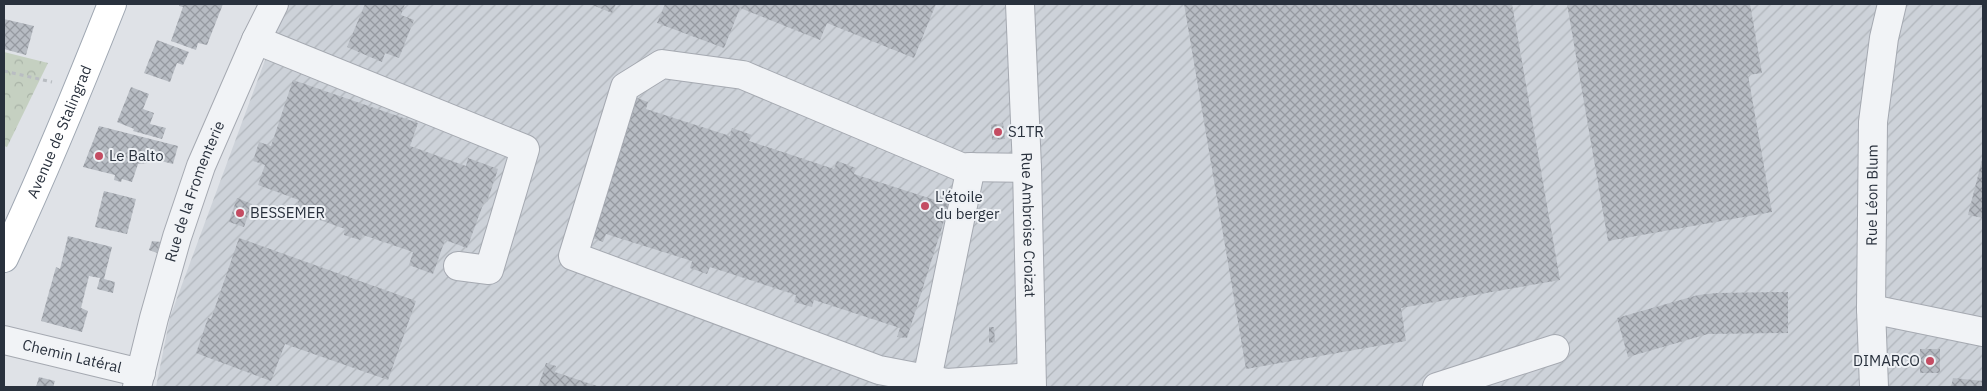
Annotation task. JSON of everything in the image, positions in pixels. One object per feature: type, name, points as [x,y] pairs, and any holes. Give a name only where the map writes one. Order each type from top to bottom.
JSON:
[{"type":"main road","name":"Avenue de Stalingrad","points":[[4,258],[34,195],[112,4]]},
{"type":"street","name":"Rue de la Fromenterie","points":[[139,380],[177,237],[200,166],[274,4]]},
{"type":"street","name":"Rue Ambroise Croizat","points":[[1020,4],[1027,168],[1031,382]]},
{"type":"street","name":"Rue Léon Blum","points":[[1874,387],[1871,309],[1873,122],[1884,38],[1892,4]]},
{"type":"street","points":[[256,40],[526,149],[489,270],[458,266]]},
{"type":"street","points":[[1027,168],[960,167],[743,75],[662,64],[625,87],[573,256],[879,370],[947,383],[1031,382]]},
{"type":"street","points":[[927,379],[971,167]]},
{"type":"street","points":[[1871,309],[1983,332]]},
{"type":"street","name":"Chemin Latéral","points":[[4,340],[139,380]]},
{"type":"street","points":[[1437,387],[1555,349]]},
{"type":"path","points":[[4,71],[56,83]]},
{"type":"shaded area","points":[[290,4],[1983,4],[1983,387],[156,387],[170,317],[281,17]]},
{"type":"green space","points":[[4,52],[48,63],[7,147],[4,146]]},
{"type":"building","points":[[179,4],[223,4],[207,45],[198,43],[196,50],[171,41],[183,7],[179,6]]},
{"type":"building","points":[[365,4],[405,4],[401,15],[414,20],[399,58],[385,53],[382,62],[347,47]]},
{"type":"building","points":[[590,4],[616,4],[612,13]]},
{"type":"building","points":[[665,4],[936,4],[914,58],[827,23],[820,40],[740,8],[724,48],[657,23]]},
{"type":"building","points":[[1184,4],[1512,4],[1560,280],[1401,308],[1406,341],[1246,369]]},
{"type":"building","points":[[1567,4],[1750,4],[1762,73],[1748,75],[1772,212],[1608,241]]},
{"type":"building","points":[[4,19],[34,26],[26,55],[4,49]]},
{"type":"building","points":[[157,40],[189,52],[183,65],[177,63],[170,82],[144,73]]},
{"type":"building","points":[[293,80],[418,123],[410,146],[466,166],[468,158],[498,169],[487,202],[484,202],[467,248],[445,240],[433,274],[409,265],[413,252],[363,235],[360,240],[344,235],[345,229],[295,211],[299,200],[258,185],[265,165],[253,161],[259,142],[271,146]]},
{"type":"building","points":[[131,87],[149,94],[143,109],[154,113],[150,124],[166,128],[162,139],[133,131],[134,129],[117,122]]},
{"type":"building","points":[[637,98],[648,102],[646,109],[730,136],[732,128],[752,135],[749,141],[834,169],[837,161],[856,168],[854,174],[938,201],[944,197],[947,198],[949,205],[907,338],[897,337],[900,328],[814,300],[812,307],[794,302],[796,295],[710,267],[707,274],[690,268],[692,261],[606,234],[603,242],[593,238]]},
{"type":"building","name":"S1TR","points":[[1003,123],[1005,139],[992,140],[991,125]]},
{"type":"building","points":[[99,126],[178,146],[173,164],[149,158],[147,163],[138,164],[132,182],[122,179],[121,182],[114,180],[115,175],[83,167]]},
{"type":"building","points":[[1983,156],[1983,218],[1968,215]]},
{"type":"building","points":[[104,191],[136,199],[127,234],[95,227]]},
{"type":"building","name":"BESSEMER","points":[[237,198],[252,204],[244,227],[229,222]]},
{"type":"building","points":[[68,236],[112,247],[104,279],[115,282],[113,293],[97,289],[100,278],[89,276],[81,308],[88,311],[82,332],[41,321],[56,267],[60,269]]},
{"type":"building","points":[[239,238],[416,301],[388,380],[285,344],[271,381],[196,353],[208,318],[211,319]]},
{"type":"building","points":[[152,241],[161,242],[157,253],[149,250]]},
{"type":"building","points":[[1788,292],[1788,333],[1708,334],[1628,357],[1617,318],[1698,295]]},
{"type":"building","points":[[989,327],[994,327],[995,342],[989,343]]},
{"type":"building","name":"DIMARCO","points":[[1920,349],[1940,349],[1940,373],[1920,373]]},
{"type":"building","points":[[546,363],[556,366],[555,372],[600,387],[538,387]]},
{"type":"building","points":[[39,377],[55,381],[53,387],[36,387]]},
{"type":"building","points":[[1953,378],[1983,381],[1983,387],[1951,387]]},
{"type":"place","name":"S1TR","points":[[998,132]]},
{"type":"place","name":"Le Balto","points":[[99,156]]},
{"type":"place","name":"L'étoile du berger","points":[[925,206]]},
{"type":"place","name":"BESSEMER","points":[[240,213]]},
{"type":"place","name":"DIMARCO","points":[[1930,361]]}]
